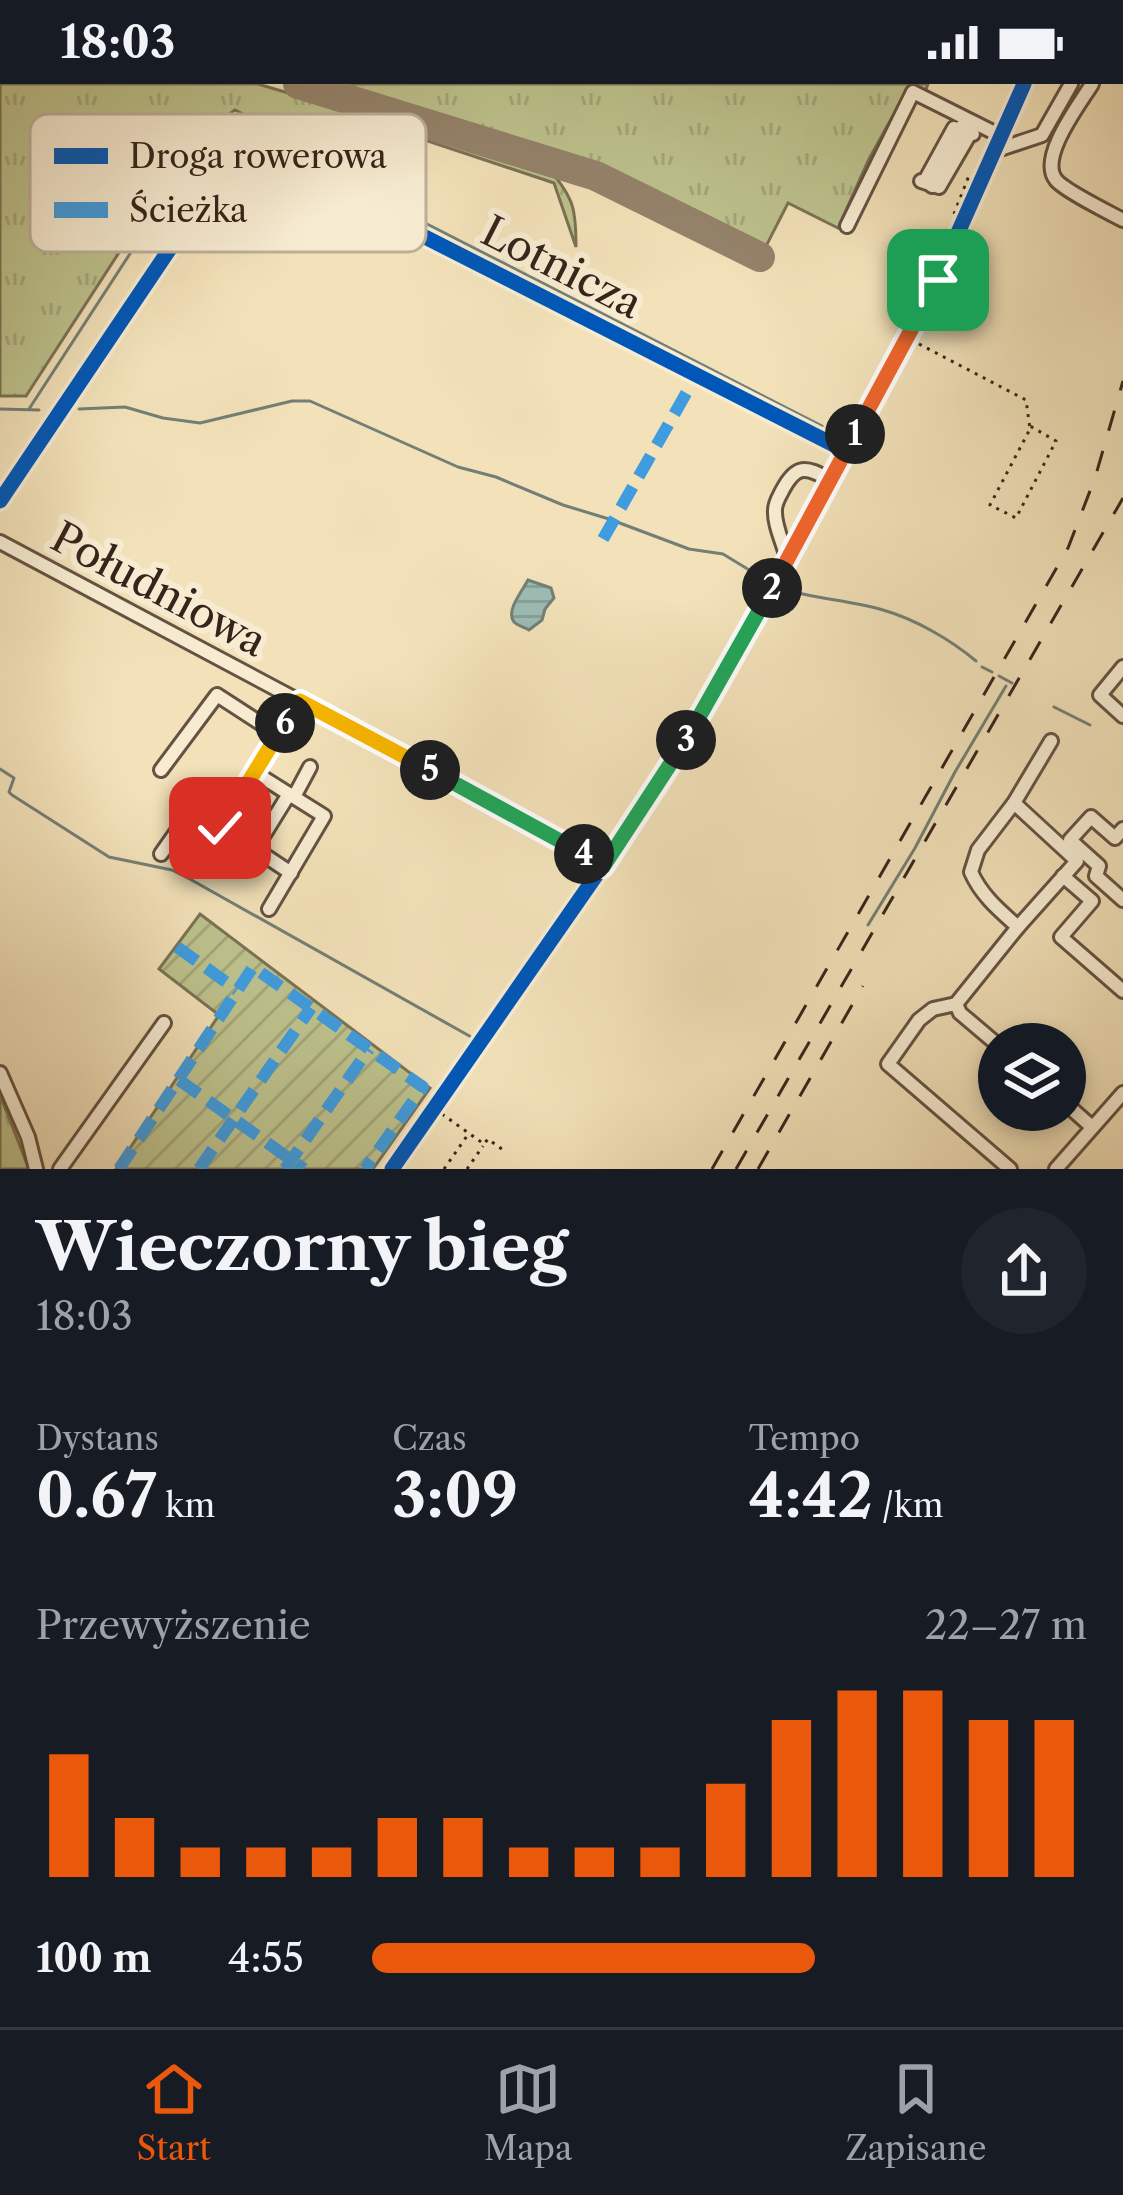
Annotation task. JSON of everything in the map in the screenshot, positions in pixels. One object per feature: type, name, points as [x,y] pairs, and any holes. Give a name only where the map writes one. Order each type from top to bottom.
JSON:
[{"type":"street","points":[[392,1169],[603,867],[697,723],[938,280],[1024,84]]},
{"type":"street","points":[[994,151],[1042,135],[1072,84]]},
{"type":"street","points":[[1092,84],[1049,165],[1057,181],[1123,220]]},
{"type":"street","points":[[847,226],[913,92],[967,130],[1000,136]]},
{"type":"street","points":[[926,182],[967,130]]},
{"type":"street","name":"Lotnicza","points":[[426,238],[846,451]]},
{"type":"street","name":"Lotnicza","points":[[0,501],[168,252]]},
{"type":"street","points":[[787,559],[775,510],[787,482],[804,469],[830,480]]},
{"type":"street","name":"Południowa","points":[[0,542],[603,867]]},
{"type":"street","points":[[1123,667],[1100,694],[1123,716]]},
{"type":"street","points":[[161,770],[217,694],[277,734]]},
{"type":"street","points":[[291,873],[220,828],[300,701]]},
{"type":"street","points":[[1018,927],[994,906],[971,872],[978,850],[1051,742]]},
{"type":"street","points":[[255,850],[310,767]]},
{"type":"street","points":[[254,772],[324,816],[269,909]]},
{"type":"street","points":[[1010,1169],[888,1064],[919,1020],[933,1009],[956,1004],[1077,861],[1014,803]]},
{"type":"street","points":[[161,854],[187,817],[224,821]]},
{"type":"street","points":[[1123,829],[1115,838],[1091,817],[1070,840],[1100,866],[1096,876],[1123,900]]},
{"type":"street","points":[[1063,876],[1092,902],[1061,937],[1123,991]]},
{"type":"street","points":[[956,1004],[978,1028]]},
{"type":"street","points":[[60,1169],[164,1023]]},
{"type":"street","points":[[0,1073],[28,1137],[36,1169]]},
{"type":"street","points":[[1056,1169],[1123,1093]]},
{"type":"street","points":[[1086,1121],[1092,1126]]},
{"type":"path","points":[[905,344],[920,344],[1026,400],[1030,426],[990,505],[1016,518],[1056,440],[1030,426]]},
{"type":"path","points":[[441,1113],[484,1144]]},
{"type":"path","points":[[443,1169],[469,1133]]},
{"type":"path","points":[[466,1169],[488,1139],[506,1152]]},
{"type":"green space","points":[[0,84],[258,84],[360,114],[243,114],[235,110],[229,114],[30,114],[30,252],[119,252],[26,396],[0,396]]},
{"type":"green space","points":[[317,84],[928,84],[925,92],[910,85],[838,228],[788,203],[763,252],[599,171]]},
{"type":"green space","points":[[426,133],[550,170],[572,205],[576,247],[554,183],[426,140]]},
{"type":"green space","points":[[200,914],[430,1088],[373,1169],[116,1169],[219,1015],[159,969]]},
{"type":"green space","points":[[0,1095],[29,1169],[0,1169]]},
{"type":"water","points":[[528,580],[551,588],[554,598],[542,620],[529,630],[512,617]]},
{"type":"waterway","points":[[426,224],[822,426]]},
{"type":"waterway","points":[[29,409],[131,252]]},
{"type":"waterway","points":[[79,409],[125,407],[200,423],[310,401],[458,467],[609,519]]},
{"type":"waterway","points":[[0,409],[39,410]]},
{"type":"waterway","points":[[617,522],[689,549],[723,554],[764,579]]},
{"type":"waterway","points":[[779,588],[895,614],[932,631],[976,661]]},
{"type":"waterway","points":[[982,667],[992,672]]},
{"type":"waterway","points":[[999,676],[1012,683]]},
{"type":"waterway","points":[[868,925],[1006,686]]},
{"type":"waterway","points":[[1054,707],[1090,725]]},
{"type":"waterway","points":[[0,769],[14,778],[12,795],[109,857],[172,870],[473,1038]]},
{"type":"taxiway","points":[[298,84],[395,114]]},
{"type":"taxiway","points":[[426,124],[596,176],[760,257]]},
{"type":"railway","points":[[712,1169],[1068,548],[1095,478],[1123,381]]},
{"type":"railway","points":[[736,1169],[1123,498]]},
{"type":"railway","points":[[758,1169],[863,986]]},
{"type":"marked path","points":[[603,539],[696,376]]},
{"type":"marked path","points":[[177,947],[237,990]]},
{"type":"marked path","points":[[119,1169],[253,967],[423,1087],[365,1169]]},
{"type":"marked path","points":[[199,1169],[311,1008]]},
{"type":"marked path","points":[[285,1169],[369,1049]]},
{"type":"marked path","points":[[179,1080],[304,1169]]},
{"type":"cycle path","points":[[392,1169],[657,788],[725,674],[911,332],[1024,84]]},
{"type":"cycle path","points":[[426,238],[846,451]]},
{"type":"cycle path","points":[[0,501],[168,252]]},
{"type":"route","points":[[220,828],[300,701],[603,867],[725,674],[938,280]]}]
